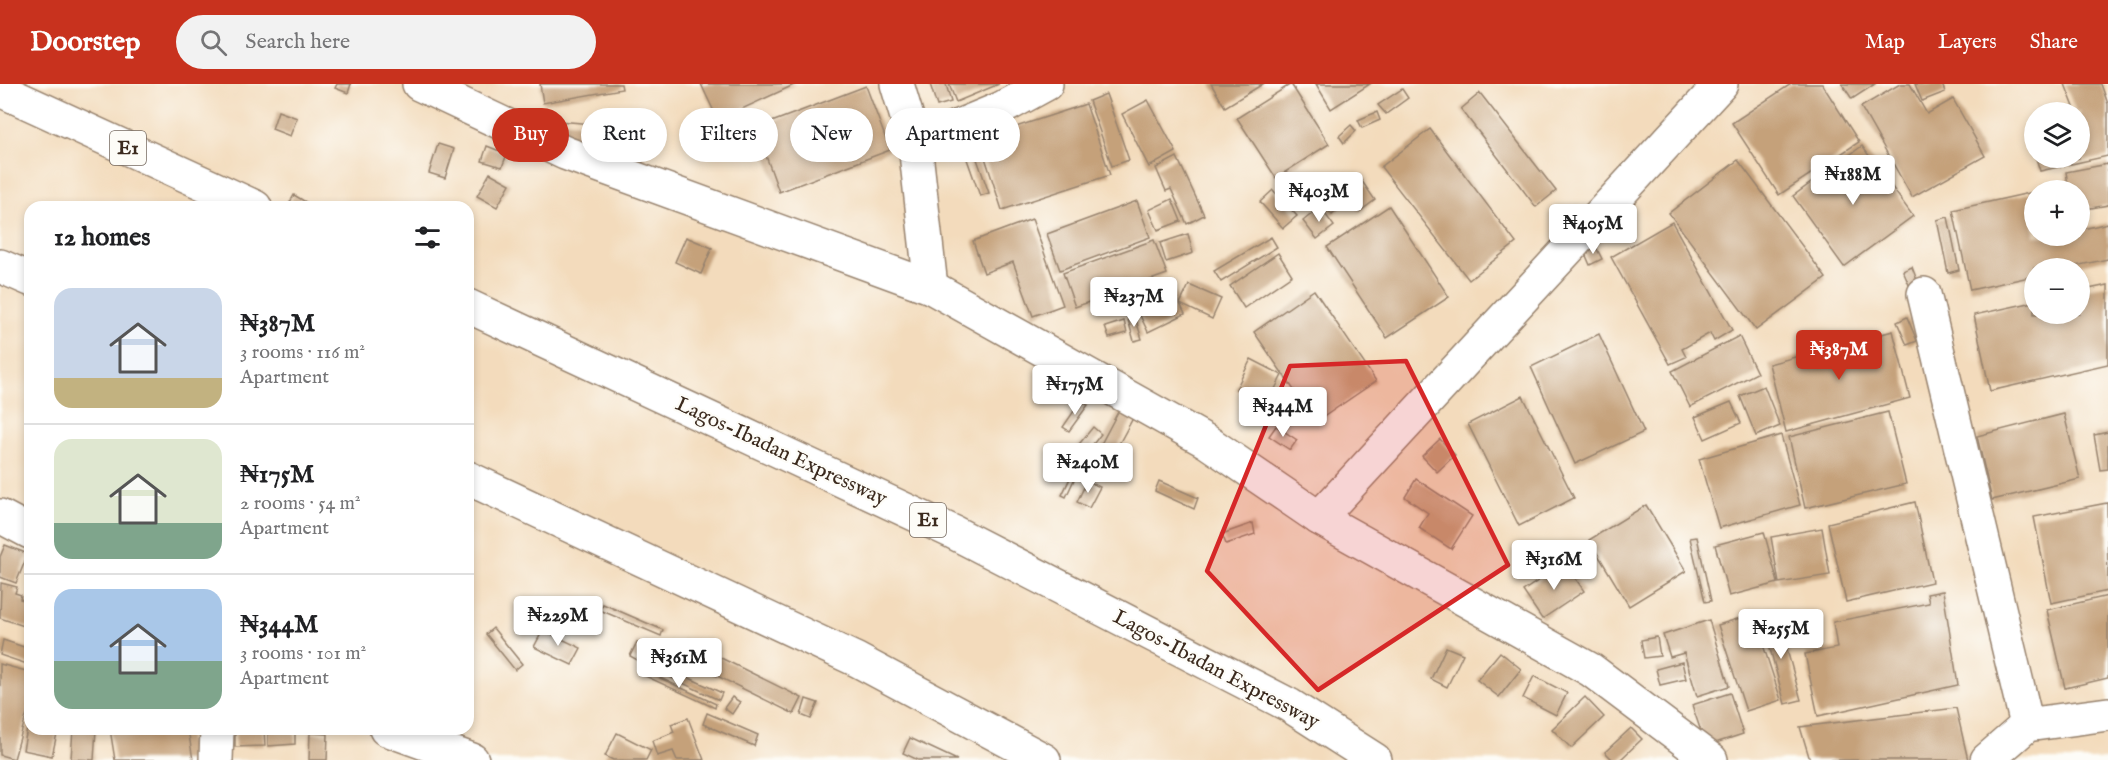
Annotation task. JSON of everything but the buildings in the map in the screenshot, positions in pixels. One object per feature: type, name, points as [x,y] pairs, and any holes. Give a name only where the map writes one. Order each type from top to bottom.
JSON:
[{"type":"main road","points":[[419,84],[565,153],[931,287],[1206,441],[1319,518],[1591,670],[1711,760]]},
{"type":"main road","points":[[897,84],[904,108]]},
{"type":"main road","points":[[1002,108],[1046,84]]},
{"type":"main road","points":[[1319,518],[1721,84]]},
{"type":"main road","name":"E1","points":[[0,90],[242,201]]},
{"type":"main road","points":[[917,162],[931,287]]},
{"type":"main road","points":[[0,266],[24,276]]},
{"type":"main road","points":[[1924,294],[2027,725]]},
{"type":"main road","name":"Lagos-Ibadan Expressway","points":[[474,309],[953,532],[1288,705],[1376,760]]},
{"type":"main road","points":[[474,481],[857,660],[1044,760]]},
{"type":"main road","points":[[0,516],[24,529]]},
{"type":"main road","points":[[1987,760],[2027,725],[2108,714]]},
{"type":"main road","points":[[216,760],[217,735]]},
{"type":"main road","points":[[403,735],[472,760]]},
{"type":"highlighted area","points":[[1406,361],[1508,565],[1318,690],[1207,571],[1290,366]]}]
